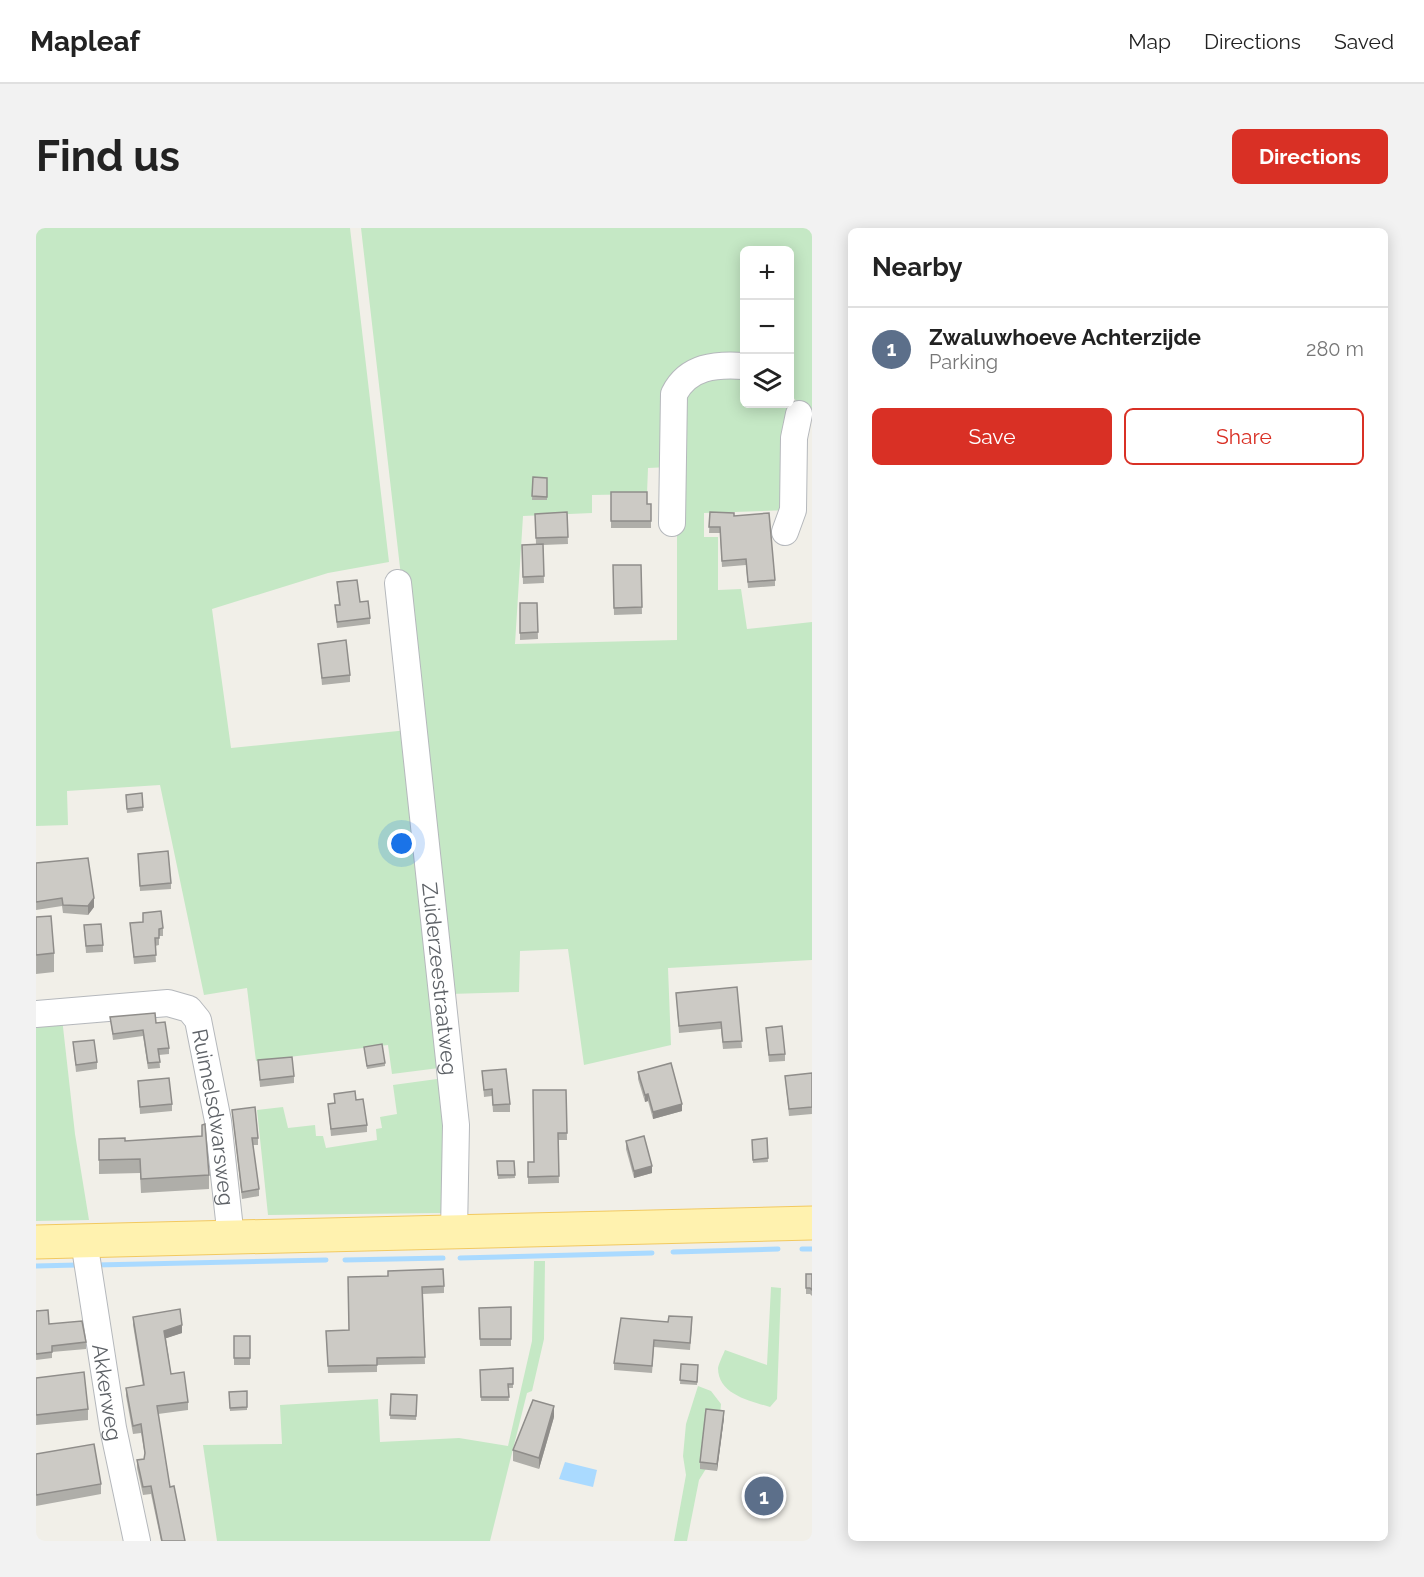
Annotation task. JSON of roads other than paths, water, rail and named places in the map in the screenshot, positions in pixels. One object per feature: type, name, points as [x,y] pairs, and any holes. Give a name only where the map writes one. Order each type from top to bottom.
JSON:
[{"type":"main road","points":[[36,1242],[812,1223]]},
{"type":"street","points":[[672,523],[674,394],[679,383],[693,372],[712,367],[740,366]]},
{"type":"street","points":[[785,532],[793,510],[794,438],[800,409]]},
{"type":"street","name":"Zuiderzeestraatweg","points":[[398,583],[456,1125],[454,1232]]},
{"type":"street","name":"Ruimelsdwarsweg","points":[[36,1014],[168,1003],[189,1009],[198,1020],[218,1121],[231,1239]]},
{"type":"street","name":"Akkerweg","points":[[84,1241],[113,1428],[137,1541]]},
{"type":"water","points":[[565,1462],[597,1470],[593,1487],[559,1479]]},
{"type":"waterway","points":[[673,1252],[778,1249]]},
{"type":"waterway","points":[[802,1249],[812,1249]]},
{"type":"waterway","points":[[460,1258],[652,1253]]},
{"type":"waterway","points":[[345,1260],[443,1258]]},
{"type":"waterway","points":[[96,1265],[326,1260]]},
{"type":"waterway","points":[[36,1266],[77,1265]]},
{"type":"place","name":"Zwaluwhoeve Achterzijde","points":[[764,1496]]}]
